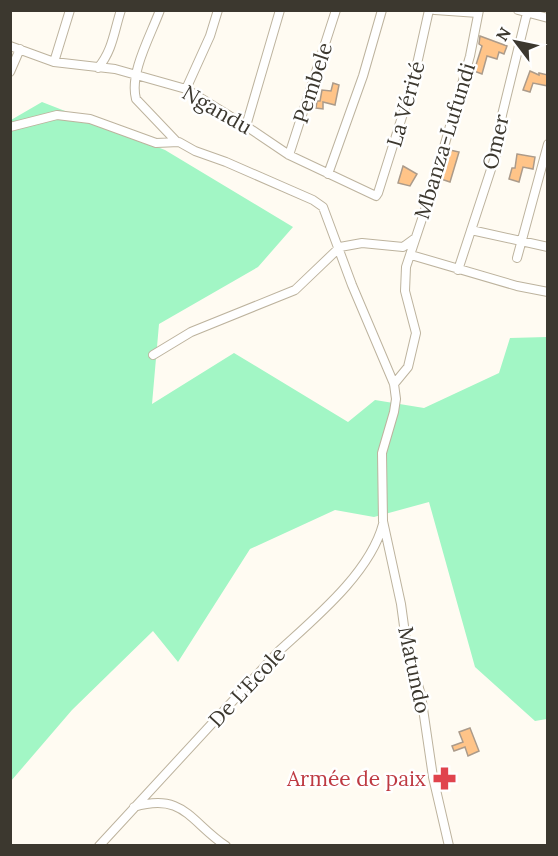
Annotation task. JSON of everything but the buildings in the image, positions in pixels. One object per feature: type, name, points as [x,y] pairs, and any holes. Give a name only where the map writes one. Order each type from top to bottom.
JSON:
[{"type":"street","points":[[54,62],[70,10]]},
{"type":"street","points":[[98,68],[107,58],[121,10]]},
{"type":"street","points":[[160,10],[136,74],[134,85],[136,99],[176,141],[319,203],[323,207],[340,247],[352,285],[394,384]]},
{"type":"street","points":[[186,89],[210,36],[218,10]]},
{"type":"street","points":[[246,126],[280,10]]},
{"type":"street","name":"Pembele","points":[[289,155],[336,10]]},
{"type":"street","points":[[328,174],[363,76],[382,10]]},
{"type":"street","name":"La Vérité","points":[[377,195],[405,112],[429,10]]},
{"type":"street","points":[[435,10],[479,12]]},
{"type":"street","points":[[518,10],[546,15]]},
{"type":"street","name":"Mbanza-Lufundi","points":[[394,384],[408,367],[416,340],[416,326],[404,284],[406,267],[432,189],[470,56],[479,12]]},
{"type":"street","name":"Omer","points":[[458,270],[499,145],[502,115],[527,13]]},
{"type":"street","name":"Ngandu","points":[[10,46],[54,62],[116,69],[186,89],[289,155],[374,196],[377,195]]},
{"type":"street","points":[[10,72],[20,48]]},
{"type":"street","points":[[107,58],[116,69]]},
{"type":"street","points":[[10,127],[57,115],[74,116],[90,119],[156,143],[176,141]]},
{"type":"street","points":[[517,258],[548,144]]},
{"type":"street","points":[[471,230],[548,247]]},
{"type":"street","points":[[153,355],[191,332],[295,290],[340,247],[362,243],[403,247],[416,236]]},
{"type":"street","points":[[411,255],[517,286],[548,292]]},
{"type":"street","name":"Matundo","points":[[394,384],[396,399],[394,412],[382,446],[383,521],[401,604],[407,648],[421,695],[433,777],[449,846]]},
{"type":"street","name":"De L'Ecole","points":[[99,846],[279,651],[350,581],[371,550],[383,521]]},
{"type":"street","points":[[132,808],[155,802],[183,809],[226,846]]},
{"type":"green space","points":[[42,102],[165,150],[293,227],[258,267],[159,324],[152,404],[234,353],[348,422],[375,400],[424,408],[499,373],[510,338],[547,337],[547,719],[535,721],[475,667],[429,502],[374,517],[335,510],[250,549],[178,662],[153,631],[72,710],[11,781],[11,120]]},
{"type":"place","name":"Armée de paix","points":[[444,779]]}]
